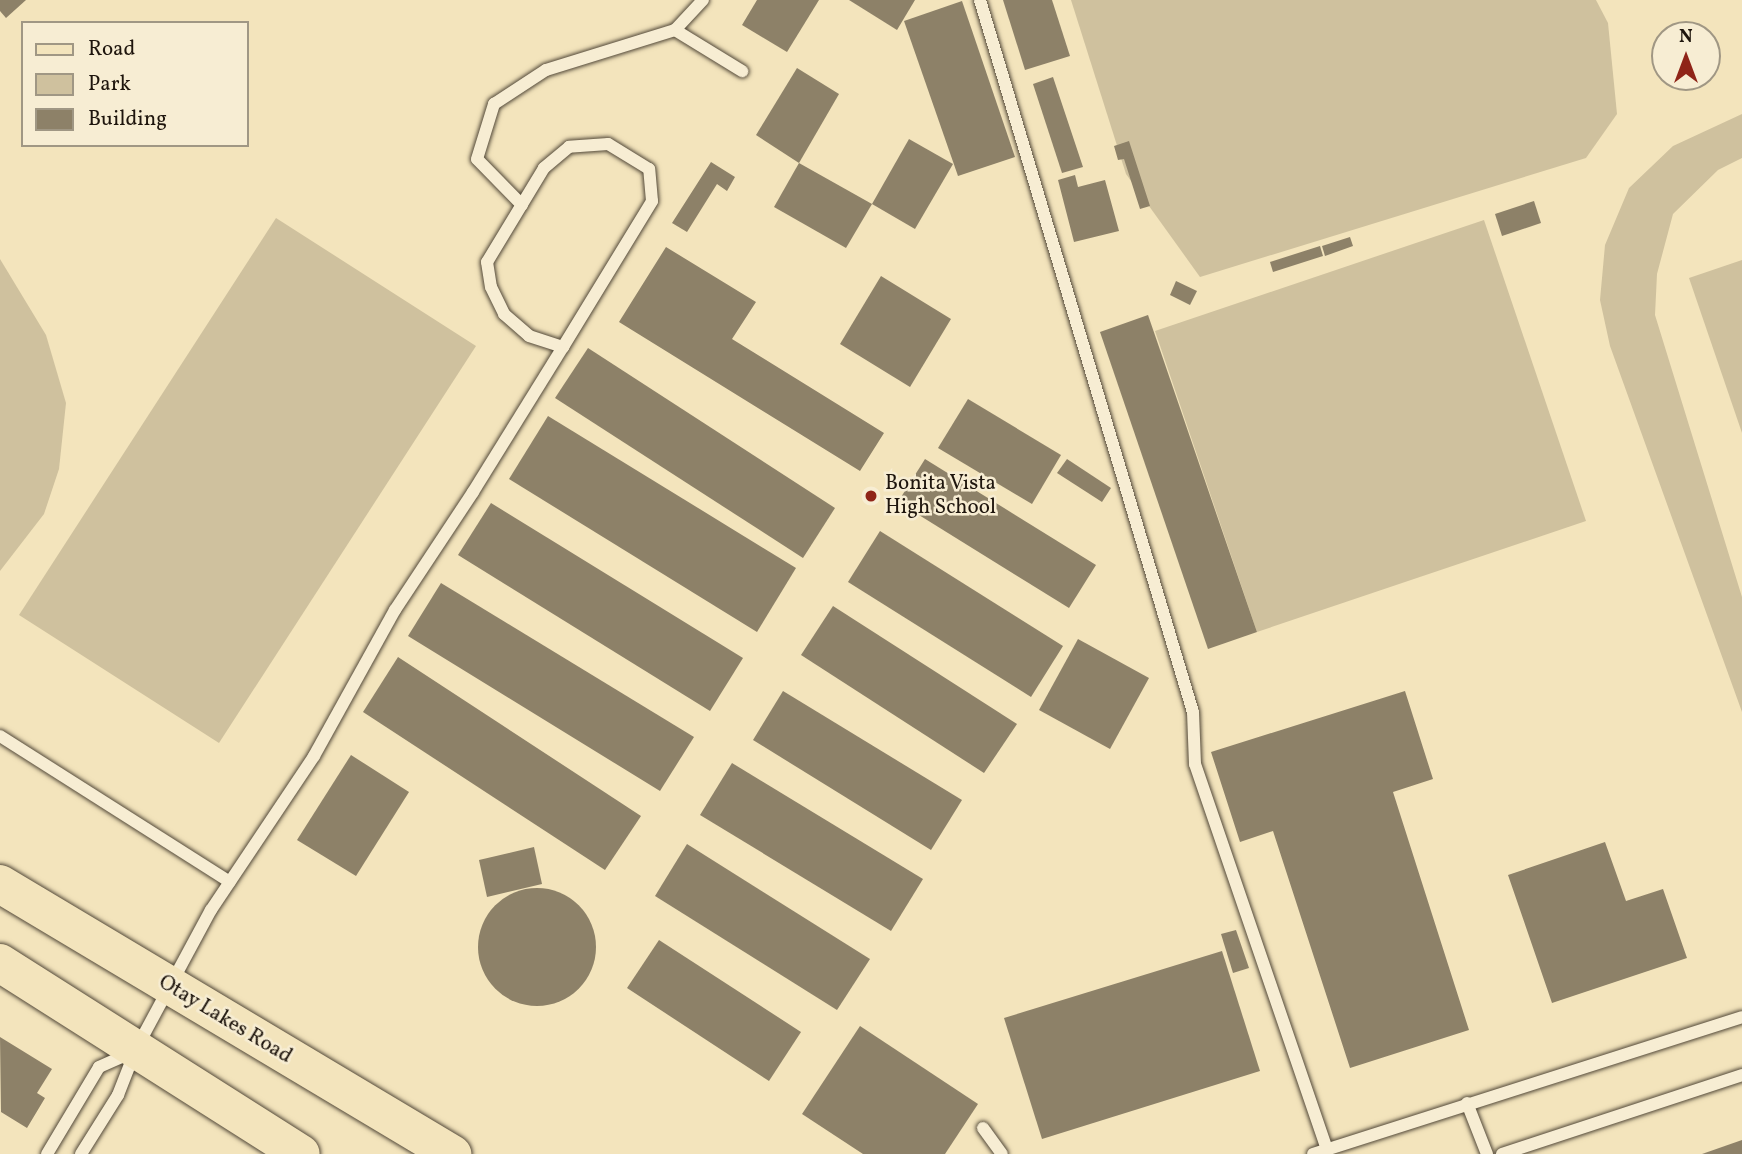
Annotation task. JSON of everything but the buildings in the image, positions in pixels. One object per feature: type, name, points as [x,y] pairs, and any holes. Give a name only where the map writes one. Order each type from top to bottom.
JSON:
[{"type":"main road","name":"Otay Lakes Road","points":[[0,884],[452,1154]]},
{"type":"main road","points":[[0,963],[301,1154]]},
{"type":"lane","points":[[522,205],[477,159],[494,104],[546,70],[675,30],[703,0]]},
{"type":"lane","points":[[980,0],[1194,712],[1195,764],[1327,1149]]},
{"type":"lane","points":[[675,30],[742,71]]},
{"type":"lane","points":[[80,1154],[118,1096],[136,1049],[230,882],[314,756],[395,610],[563,347],[652,201],[649,169],[608,144],[569,148],[544,168],[487,262],[491,287],[504,314],[529,336],[563,347]]},
{"type":"lane","points":[[0,736],[230,882]]},
{"type":"lane","points":[[1313,1154],[1742,1017]]},
{"type":"lane","points":[[47,1154],[99,1067],[136,1049]]},
{"type":"lane","points":[[1502,1154],[1742,1075]]},
{"type":"lane","points":[[1467,1103],[1487,1154]]},
{"type":"lane","points":[[983,1128],[1002,1154]]},
{"type":"green space","points":[[1071,0],[1596,0],[1608,23],[1617,114],[1586,158],[1200,277],[1126,174]]},
{"type":"green space","points":[[1742,114],[1742,158],[1718,170],[1673,214],[1657,274],[1655,315],[1742,597],[1742,712],[1610,346],[1600,300],[1605,245],[1629,188],[1673,146]]},
{"type":"green space","points":[[276,218],[476,346],[219,743],[19,615]]},
{"type":"green space","points":[[1484,220],[1586,521],[1257,632],[1155,331]]},
{"type":"green space","points":[[0,259],[46,335],[66,403],[59,469],[44,514],[0,571]]},
{"type":"green space","points":[[1742,260],[1742,433],[1689,278]]},
{"type":"place","name":"Bonita Vista High School","points":[[871,496]]}]
